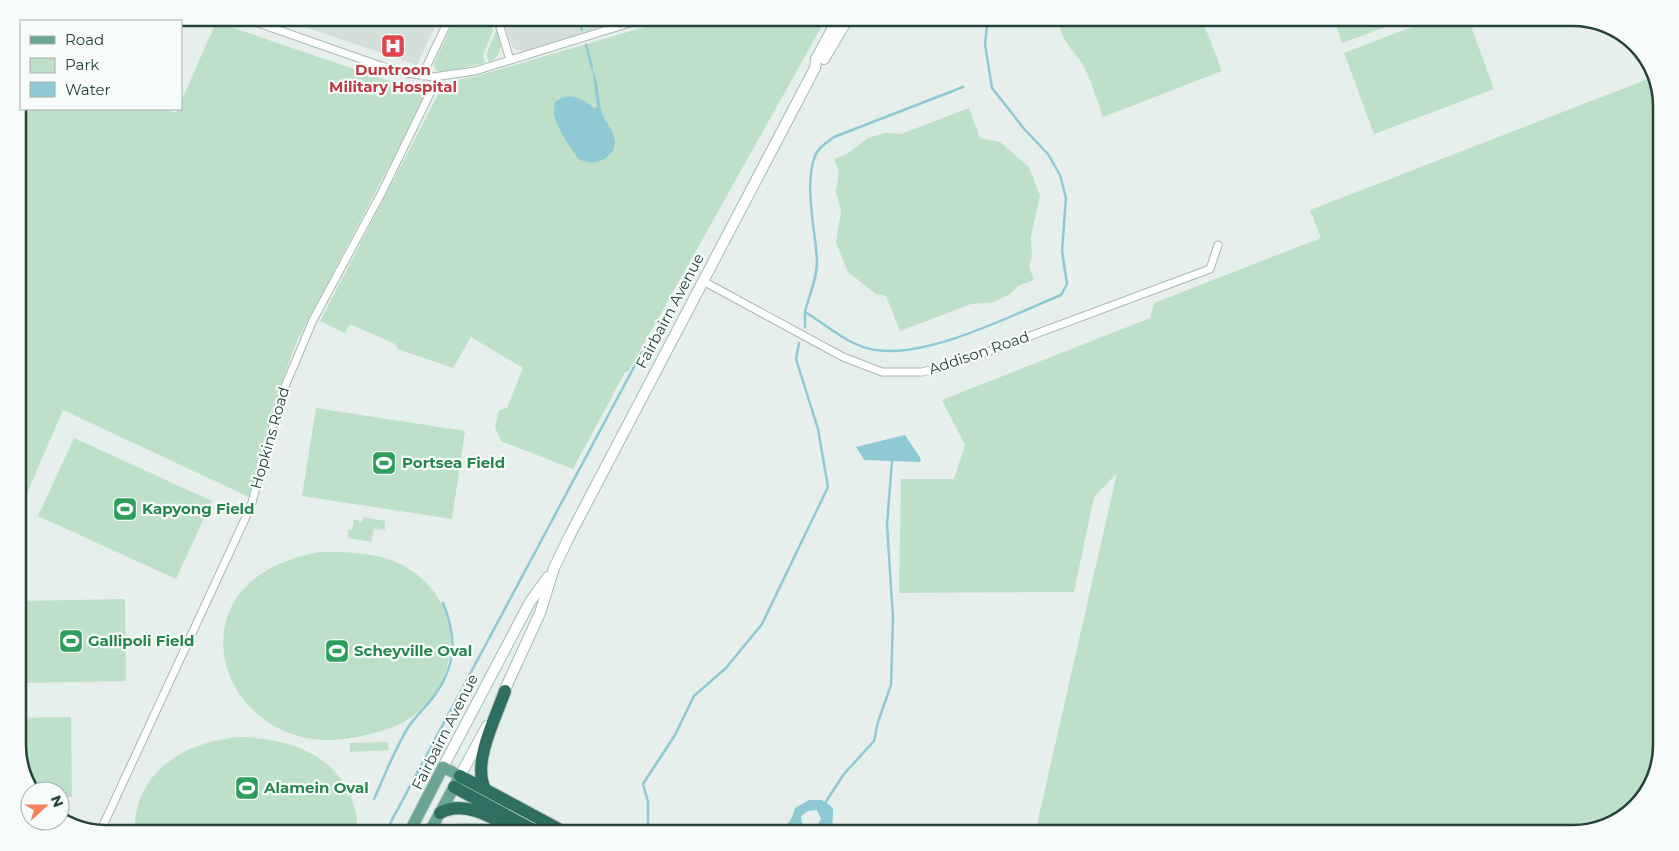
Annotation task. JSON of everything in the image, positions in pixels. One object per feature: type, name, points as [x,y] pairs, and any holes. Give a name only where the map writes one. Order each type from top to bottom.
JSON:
[{"type":"highway","points":[[484,787],[481,776],[484,751],[504,691]]},
{"type":"highway","points":[[457,782],[484,787],[550,825]]},
{"type":"highway","points":[[457,782],[525,825]]},
{"type":"highway","points":[[440,812],[454,808],[480,812],[504,825]]},
{"type":"main road","name":"Fairbairn Avenue","points":[[815,68],[822,63],[844,26]]},
{"type":"main road","name":"Fairbairn Avenue","points":[[413,825],[530,602],[554,568],[603,469],[815,68],[816,59],[832,28]]},
{"type":"main road","name":"Fairbairn Avenue","points":[[434,825],[504,691],[540,613],[554,568]]},
{"type":"main road","points":[[443,767],[457,782]]},
{"type":"main road","points":[[438,779],[457,782]]},
{"type":"street","points":[[264,26],[364,61],[422,76],[438,77],[468,73],[623,26]]},
{"type":"street","points":[[422,76],[446,26]]},
{"type":"street","points":[[499,26],[510,60]]},
{"type":"street","name":"Hopkins Road","points":[[103,825],[251,506],[286,384],[314,320],[382,192],[438,77]]},
{"type":"street","name":"Addison Road","points":[[703,281],[843,357],[882,372],[905,374],[938,369],[955,364],[1210,269],[1218,245]]},
{"type":"shaded area","name":"Duntroon Military Hospital","points":[[304,26],[435,26],[417,65]]},
{"type":"shaded area","points":[[506,26],[608,26],[524,51],[515,49],[511,45]]},
{"type":"shaded area","points":[[458,822],[483,823],[487,825],[456,825]]},
{"type":"green space","points":[[214,26],[228,26],[422,92],[426,96],[296,343],[271,412],[249,497],[63,410],[26,496],[26,110],[168,110],[176,113],[178,110],[182,110],[182,100]]},
{"type":"green space","points":[[451,26],[492,26],[493,31],[483,55],[485,63],[441,72],[435,69],[434,64]]},
{"type":"green space","points":[[495,26],[501,39],[500,50],[498,55],[489,62],[486,55],[496,31]]},
{"type":"green space","points":[[648,26],[822,26],[628,372],[625,372],[573,469],[501,441],[495,427],[499,410],[507,408],[523,368],[471,337],[453,368],[398,349],[395,344],[350,324],[345,333],[320,321],[444,83],[477,76]]},
{"type":"green space","points":[[1059,26],[1205,26],[1222,71],[1103,117],[1087,73],[1063,37]]},
{"type":"green space","points":[[1336,26],[1389,26],[1342,43]]},
{"type":"green space","points":[[1414,26],[1471,26],[1494,89],[1374,134],[1344,53]]},
{"type":"green space","points":[[1648,79],[1653,101],[1653,745],[1650,766],[1645,780],[1633,798],[1622,808],[1603,819],[1573,825],[1037,825],[1117,473],[1094,497],[1074,592],[899,593],[901,479],[954,479],[965,445],[942,400],[1150,318],[1154,303],[1321,238],[1310,210]]},
{"type":"green space","points":[[969,108],[980,138],[1000,142],[1029,167],[1040,196],[1031,237],[1032,256],[1029,267],[1034,280],[1018,286],[1010,294],[994,302],[971,304],[900,331],[886,296],[876,294],[848,272],[836,243],[841,211],[836,192],[839,171],[834,159],[847,154],[868,138],[885,133],[901,134]]},
{"type":"green space","name":"Portsea Field","points":[[316,408],[465,431],[452,519],[302,496]]},
{"type":"green space","name":"Kapyong Field","points":[[74,438],[212,501],[176,579],[38,516]]},
{"type":"green space","points":[[364,517],[385,521],[385,530],[374,529],[371,542],[348,538],[348,530],[352,530],[354,519],[362,522]]},
{"type":"green space","name":"Scheyville Oval","points":[[320,552],[370,555],[389,559],[423,580],[440,602],[449,627],[450,653],[443,678],[429,701],[409,719],[381,731],[356,737],[331,740],[305,738],[288,733],[265,720],[251,708],[239,693],[230,677],[225,660],[223,642],[225,625],[231,608],[240,593],[254,579],[269,569],[294,558]]},
{"type":"green space","name":"Gallipoli Field","points":[[125,599],[126,681],[26,683],[26,601]]},
{"type":"green space","points":[[71,717],[72,797],[70,797],[70,781],[35,781],[30,771],[26,750],[26,718]]},
{"type":"green space","name":"Alamein Oval","points":[[241,737],[285,743],[305,750],[322,760],[336,773],[348,790],[355,809],[357,825],[135,825],[143,792],[153,776],[166,763],[182,753],[200,745]]},
{"type":"green space","points":[[388,742],[389,750],[350,752],[350,743]]},
{"type":"water","points":[[592,68],[596,79],[602,113],[613,133],[615,141],[612,152],[603,160],[586,162],[578,158],[567,142],[555,119],[554,112],[555,102],[571,96],[585,101],[594,108],[597,107]]},
{"type":"water","points":[[905,435],[921,459],[920,462],[864,460],[856,447]]},
{"type":"water","points":[[809,800],[822,800],[832,809],[831,825],[817,825],[821,819],[817,810],[808,811],[801,816],[802,825],[786,825],[792,818],[795,808]]},
{"type":"waterway","points":[[581,26],[582,30]]},
{"type":"waterway","points":[[963,87],[834,137],[816,153],[810,180],[810,193],[817,266],[805,312],[857,345],[876,350],[897,351],[920,348],[945,341],[970,333],[1061,295],[1067,284],[1062,251],[1066,198],[1060,175],[1048,154],[1025,130],[992,88],[985,44],[987,26]]},
{"type":"waterway","points":[[586,45],[592,68]]},
{"type":"waterway","points":[[805,312],[805,327]]},
{"type":"waterway","points":[[648,825],[648,802],[643,784],[675,735],[694,696],[726,668],[762,624],[828,487],[818,429],[796,359],[799,343]]},
{"type":"waterway","points":[[389,825],[642,352]]},
{"type":"waterway","points":[[831,825],[832,809],[825,803],[844,774],[874,741],[878,722],[891,685],[893,618],[887,525],[892,461]]},
{"type":"waterway","points":[[374,799],[404,734],[431,700],[446,677],[450,665],[452,642],[451,629],[443,603]]},
{"type":"place","name":"Duntroon Military Hospital","points":[[393,46]]},
{"type":"place","name":"Portsea Field","points":[[384,463]]},
{"type":"place","name":"Kapyong Field","points":[[125,509]]},
{"type":"place","name":"Gallipoli Field","points":[[71,641]]},
{"type":"place","name":"Scheyville Oval","points":[[337,651]]},
{"type":"place","name":"Alamein Oval","points":[[247,788]]}]
